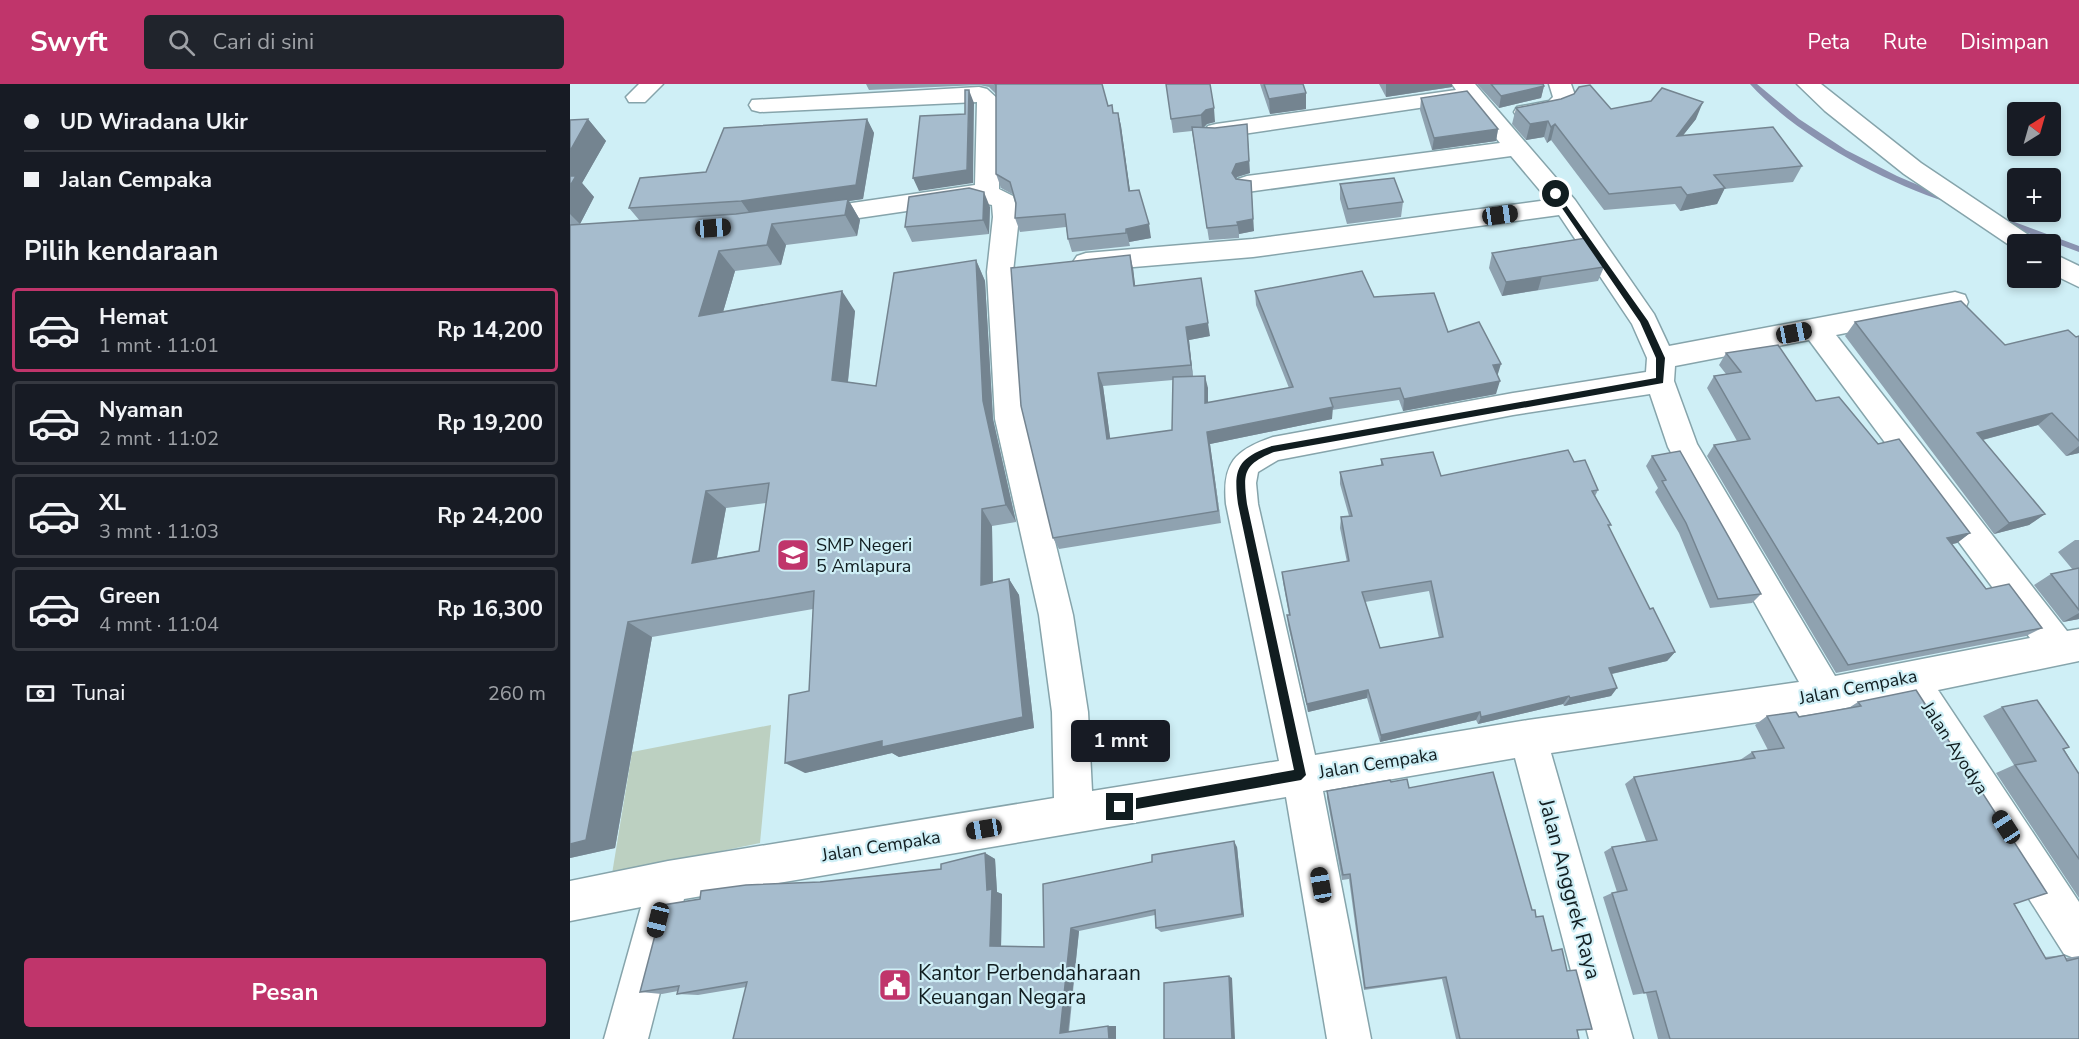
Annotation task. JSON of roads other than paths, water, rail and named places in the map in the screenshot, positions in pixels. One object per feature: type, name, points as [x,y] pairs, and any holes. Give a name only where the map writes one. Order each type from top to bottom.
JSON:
[{"type":"street","points":[[1491,119],[1548,108],[1561,103],[1565,98],[1560,84]]},
{"type":"street","points":[[1808,84],[1846,118],[1907,164],[2009,234]]},
{"type":"street","points":[[1216,130],[1466,89],[1566,206],[1644,321],[1683,447],[1826,695]]},
{"type":"street","points":[[760,105],[979,94],[988,100],[987,192]]},
{"type":"street","points":[[1247,184],[1390,163],[1518,148]]},
{"type":"street","points":[[786,221],[987,192],[1004,202],[1011,271],[1010,419],[1031,519],[1056,615],[1070,712],[1074,814]]},
{"type":"street","points":[[1066,264],[1253,248],[1566,206]]},
{"type":"street","points":[[2061,267],[2079,278]]},
{"type":"street","points":[[1349,1039],[1301,775],[1242,504],[1239,479],[1243,467],[1255,456],[1272,449],[1513,404],[1816,329],[1955,302]]},
{"type":"street","points":[[1816,329],[2069,647]]},
{"type":"street","name":"Jalan Cempaka","points":[[570,901],[668,881],[1301,775],[1414,759],[1528,738],[1826,695],[2069,647]]},
{"type":"street","name":"Jalan Ayodya","points":[[1909,677],[2079,939]]},
{"type":"street","name":"Jalan Anggrek Raya","points":[[1528,738],[1611,1039]]},
{"type":"street","points":[[626,1039],[668,881]]},
{"type":"waterway","points":[[1753,84],[1796,121],[1844,152],[1894,177],[1947,199]]},
{"type":"waterway","points":[[2001,220],[2079,249]]},
{"type":"place","name":"SMP Negeri 5 Amlapura","points":[[793,555]]},
{"type":"place","name":"Kantor Perbendaharaan Keuangan Negara","points":[[895,985]]}]
